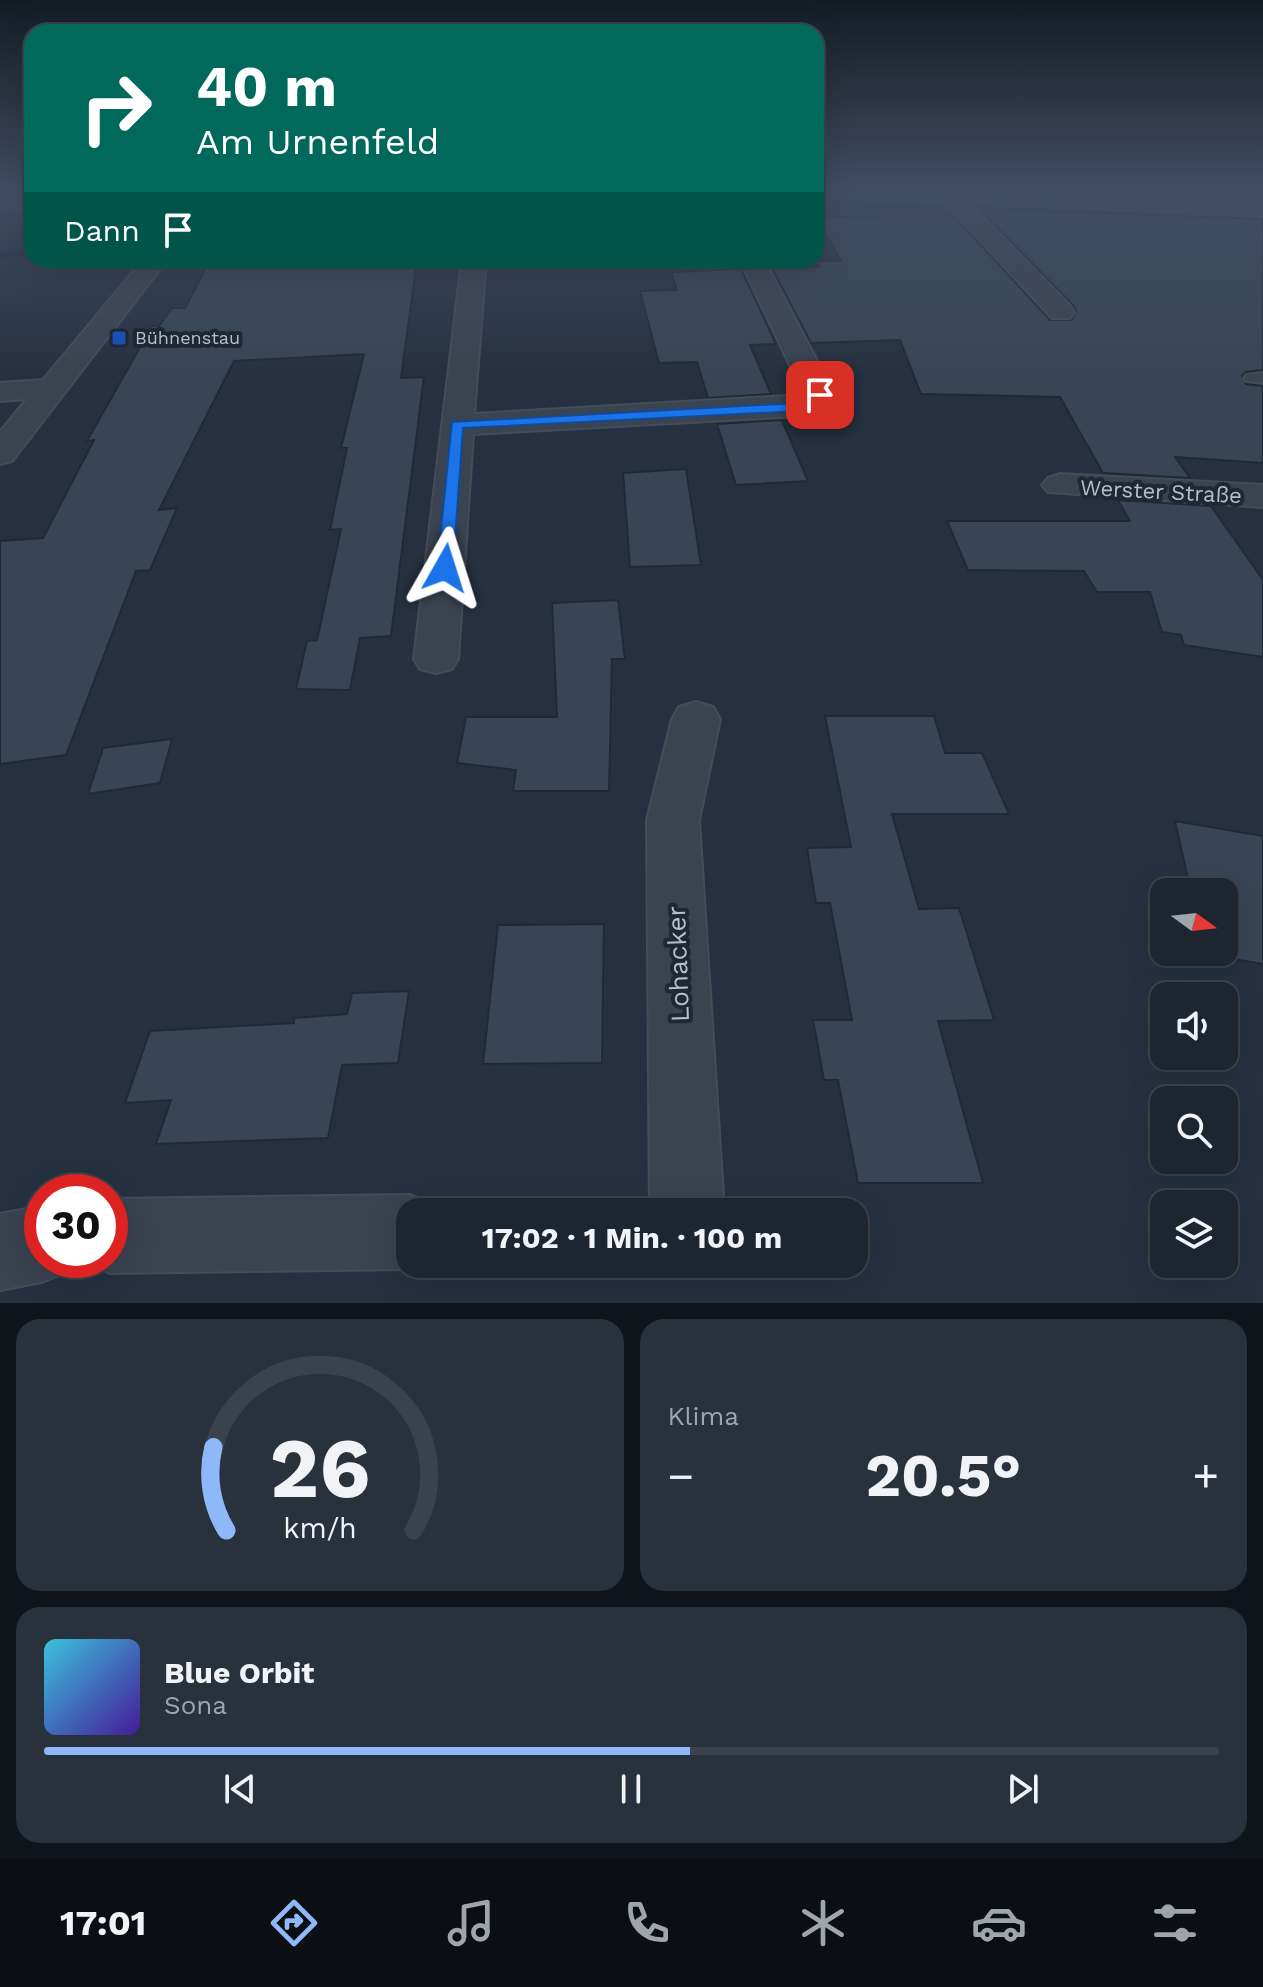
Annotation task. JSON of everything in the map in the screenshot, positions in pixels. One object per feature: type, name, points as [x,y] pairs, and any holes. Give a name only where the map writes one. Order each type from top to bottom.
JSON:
[{"type":"street","points":[[1005,254],[1061,312]]},
{"type":"street","points":[[0,454],[148,268]]},
{"type":"street","points":[[436,659],[473,268]]},
{"type":"street","points":[[457,425],[800,407],[815,402],[820,395],[756,268]]},
{"type":"street","points":[[0,392],[50,389]]},
{"type":"street","name":"Werster Straße","points":[[1060,485],[1263,496]]},
{"type":"street","name":"Lohacker","points":[[686,1198],[673,820],[696,719]]},
{"type":"street","points":[[128,1236],[396,1232]]},
{"type":"street","points":[[0,1252],[24,1247]]},
{"type":"building","points":[[837,254],[989,254],[1050,320],[1072,320],[1076,310],[1023,254],[1263,254],[1263,370],[1246,372],[1242,376],[1246,384],[1263,386],[1263,463],[1175,457],[1190,478],[1103,473],[1060,397],[921,394],[900,340],[811,343],[772,268],[824,268],[824,261],[841,261]]},
{"type":"building","points":[[206,268],[416,268],[401,378],[424,377],[391,636],[360,638],[350,690],[296,689],[307,641],[317,640],[341,529],[330,530],[347,448],[341,448],[364,354],[234,361],[159,510],[177,508],[150,570],[136,571],[66,755],[0,764],[0,541],[43,538],[94,440],[87,441],[152,326],[159,326],[172,308],[185,308]]},
{"type":"building","points":[[741,269],[776,344],[750,345],[771,394],[708,398],[697,362],[659,363],[640,291],[677,290],[671,272]]},
{"type":"building","points":[[782,420],[808,481],[736,485],[717,424]]},
{"type":"building","points":[[686,469],[701,565],[630,567],[623,473]]},
{"type":"building","points":[[1118,500],[1211,506],[1263,580],[1263,657],[1184,645],[1181,635],[1162,632],[1150,592],[1097,592],[1084,571],[968,570],[947,521],[1130,521]]},
{"type":"building","points":[[618,600],[625,659],[612,659],[609,791],[513,791],[516,770],[457,763],[466,717],[557,717],[552,603]]},
{"type":"building","points":[[825,716],[934,716],[945,753],[982,753],[1009,814],[892,814],[919,909],[959,908],[994,1020],[938,1021],[983,1183],[858,1183],[838,1080],[824,1080],[813,1020],[852,1020],[830,903],[816,903],[807,848],[851,847]]},
{"type":"building","points":[[172,739],[160,783],[88,794],[103,748]]},
{"type":"building","points":[[1175,821],[1263,836],[1263,964],[1238,960],[1238,878],[1188,878]]},
{"type":"building","points":[[604,924],[602,1063],[483,1064],[498,925]]},
{"type":"building","points":[[409,991],[398,1063],[342,1065],[328,1138],[156,1144],[171,1100],[125,1103],[150,1031],[294,1023],[294,1018],[347,1014],[352,993]]},
{"type":"waterway","points":[[0,255],[19,254]]},
{"type":"place","name":"Bühnenstau","points":[[119,338]]},
{"type":"route","points":[[445,568],[457,425],[800,407],[815,402],[820,395]]}]
